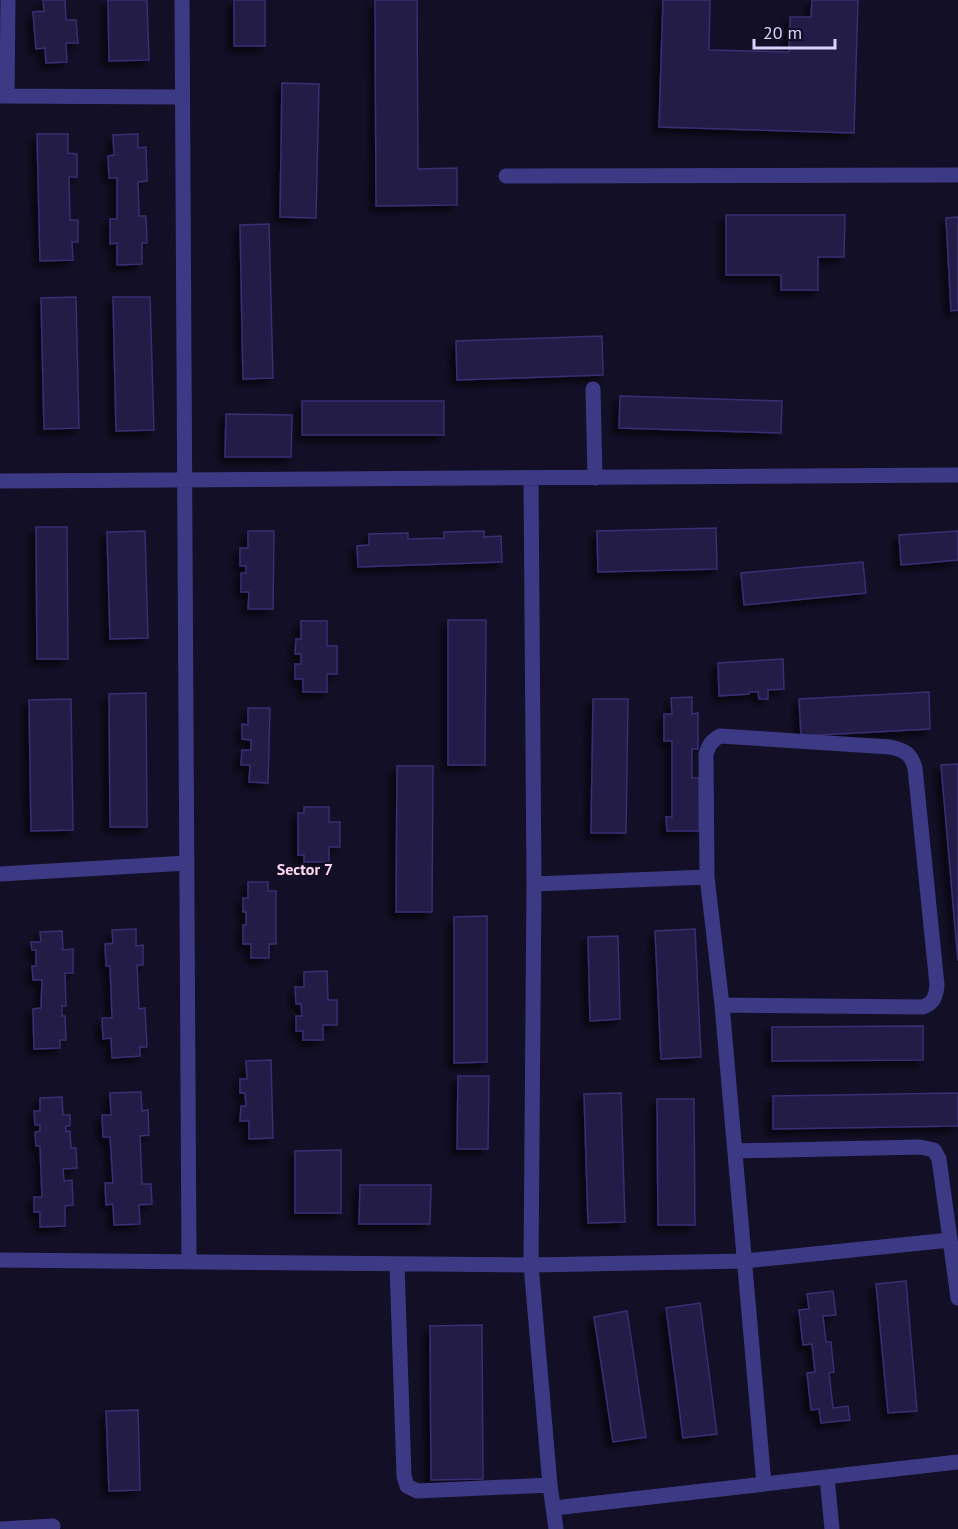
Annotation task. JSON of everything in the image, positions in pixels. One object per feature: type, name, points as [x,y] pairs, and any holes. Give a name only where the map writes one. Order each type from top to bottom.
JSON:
[{"type":"street","points":[[8,0],[3,96],[182,97]]},
{"type":"street","points":[[182,0],[189,1262]]},
{"type":"street","points":[[506,176],[958,174]]},
{"type":"street","points":[[593,389],[595,478]]},
{"type":"street","points":[[0,481],[958,474]]},
{"type":"street","points":[[531,478],[534,884],[531,1265],[550,1485],[556,1529]]},
{"type":"street","points":[[722,1005],[923,1007],[932,1002],[936,996],[937,985],[915,768],[910,755],[903,750],[890,747],[720,736],[708,746],[706,754],[707,877],[722,1005],[764,1484]]},
{"type":"street","points":[[0,874],[187,863]]},
{"type":"street","points":[[534,884],[707,877]]},
{"type":"street","points":[[735,1151],[921,1147],[934,1150],[939,1158],[958,1298]]},
{"type":"street","points":[[0,1260],[531,1265],[745,1262],[951,1240]]},
{"type":"street","points":[[397,1264],[404,1476],[407,1486],[417,1491],[550,1485]]},
{"type":"street","points":[[554,1508],[958,1462]]},
{"type":"street","points":[[827,1477],[832,1529]]},
{"type":"street","points":[[2,1529],[53,1526]]},
{"type":"building","points":[[43,0],[65,0],[66,20],[76,20],[78,43],[66,43],[67,62],[46,63],[45,48],[36,49],[33,12],[44,11]]},
{"type":"building","points":[[108,0],[147,0],[149,60],[109,61]]},
{"type":"building","points":[[234,0],[265,0],[265,46],[234,46]]},
{"type":"building","points":[[375,0],[417,0],[418,169],[457,168],[457,205],[376,206]]},
{"type":"building","points":[[663,0],[710,0],[709,50],[789,52],[790,17],[811,17],[812,0],[858,0],[854,133],[659,127]]},
{"type":"building","points":[[282,83],[319,84],[316,218],[280,217]]},
{"type":"building","points":[[37,134],[68,134],[68,153],[77,154],[77,177],[69,177],[70,220],[78,220],[78,242],[72,242],[73,260],[40,261]]},
{"type":"building","points":[[138,134],[138,148],[146,147],[147,181],[138,182],[139,216],[146,216],[147,243],[142,243],[142,264],[117,265],[117,243],[110,244],[110,219],[117,219],[117,178],[109,178],[108,156],[114,155],[113,135]]},
{"type":"building","points":[[726,215],[845,215],[844,257],[818,257],[818,290],[781,290],[781,275],[726,275]]},
{"type":"building","points":[[958,217],[958,310],[951,311],[946,218]]},
{"type":"building","points":[[269,224],[273,378],[243,379],[240,225]]},
{"type":"building","points":[[76,297],[79,428],[44,429],[41,298]]},
{"type":"building","points":[[113,297],[150,297],[154,430],[116,431]]},
{"type":"building","points":[[602,336],[603,375],[457,380],[456,341]]},
{"type":"building","points":[[620,396],[782,401],[781,433],[619,428]]},
{"type":"building","points":[[302,401],[444,401],[444,435],[302,435]]},
{"type":"building","points":[[226,414],[292,415],[291,457],[225,457]]},
{"type":"building","points":[[36,527],[67,527],[68,659],[37,659]]},
{"type":"building","points":[[716,528],[717,569],[598,572],[597,531]]},
{"type":"building","points":[[145,531],[148,638],[110,639],[107,532]]},
{"type":"building","points":[[248,531],[274,531],[273,609],[248,609],[249,592],[241,592],[241,573],[246,573],[246,566],[240,566],[240,548],[248,548]]},
{"type":"building","points":[[484,531],[484,537],[501,536],[502,562],[358,567],[357,546],[369,545],[369,534],[408,533],[408,539],[444,538],[444,532]]},
{"type":"building","points":[[958,531],[958,560],[901,565],[899,535]]},
{"type":"building","points":[[863,562],[866,593],[744,605],[741,573]]},
{"type":"building","points":[[448,620],[486,620],[485,765],[448,765]]},
{"type":"building","points":[[301,621],[327,621],[327,646],[337,646],[337,674],[327,674],[327,692],[303,692],[303,679],[295,679],[295,664],[301,664],[301,654],[295,654],[296,639],[301,639]]},
{"type":"building","points":[[783,659],[784,689],[768,690],[768,699],[759,699],[758,692],[719,696],[718,663]]},
{"type":"building","points":[[929,692],[930,729],[801,736],[799,699]]},
{"type":"building","points":[[146,693],[147,827],[110,827],[109,694]]},
{"type":"building","points":[[692,697],[692,714],[698,713],[698,749],[692,749],[692,778],[699,778],[699,831],[667,831],[666,817],[672,817],[672,741],[664,741],[664,714],[672,714],[671,698]]},
{"type":"building","points":[[71,699],[73,830],[31,831],[29,700]]},
{"type":"building","points":[[593,699],[628,699],[626,833],[591,833]]},
{"type":"building","points":[[248,708],[270,708],[268,783],[249,782],[250,765],[241,765],[242,750],[251,750],[251,740],[242,739],[242,724],[248,725]]},
{"type":"building","points":[[958,764],[958,961],[941,765]]},
{"type":"building","points":[[397,766],[433,766],[432,912],[396,912]]},
{"type":"building","points":[[304,807],[329,807],[329,822],[340,822],[340,847],[329,847],[329,862],[304,862],[304,855],[298,855],[298,813],[304,813]]},
{"type":"building","points":[[248,882],[268,882],[268,891],[276,891],[276,944],[269,944],[269,958],[251,958],[251,944],[243,944],[246,912],[243,912],[243,898],[248,898]]},
{"type":"building","points":[[487,916],[487,1062],[454,1063],[454,917]]},
{"type":"building","points":[[136,929],[136,946],[143,945],[143,965],[137,965],[139,1009],[145,1008],[147,1047],[140,1047],[140,1056],[112,1058],[111,1038],[103,1039],[102,1018],[112,1018],[110,966],[106,966],[105,944],[113,943],[112,930]]},
{"type":"building","points":[[695,929],[701,1057],[661,1059],[655,931]]},
{"type":"building","points":[[62,931],[63,950],[73,949],[73,973],[65,973],[66,1006],[62,1006],[62,1016],[65,1016],[66,1040],[60,1040],[60,1048],[34,1049],[33,1009],[41,1008],[42,980],[33,980],[32,966],[36,966],[36,950],[32,950],[31,942],[41,942],[40,932]]},
{"type":"building","points":[[618,936],[620,1019],[590,1021],[588,937]]},
{"type":"building","points":[[327,971],[328,1000],[337,1000],[337,1025],[323,1025],[323,1040],[303,1040],[303,1031],[296,1031],[296,1016],[302,1016],[301,1004],[296,1004],[295,987],[304,987],[304,972]]},
{"type":"building","points":[[923,1026],[923,1060],[772,1061],[772,1027]]},
{"type":"building","points":[[271,1060],[273,1138],[249,1139],[249,1121],[240,1121],[241,1106],[246,1106],[245,1093],[240,1093],[240,1079],[247,1079],[246,1061]]},
{"type":"building","points":[[458,1076],[489,1076],[488,1149],[457,1149]]},
{"type":"building","points":[[141,1092],[142,1111],[148,1110],[149,1135],[140,1136],[142,1184],[151,1184],[152,1204],[139,1205],[140,1224],[114,1225],[113,1204],[106,1205],[105,1183],[113,1183],[110,1137],[103,1137],[102,1115],[111,1115],[110,1093]]},
{"type":"building","points":[[621,1093],[625,1222],[588,1223],[584,1094]]},
{"type":"building","points":[[958,1093],[958,1126],[773,1129],[773,1096]]},
{"type":"building","points":[[62,1097],[63,1115],[70,1115],[70,1126],[66,1126],[66,1132],[70,1131],[71,1148],[76,1148],[77,1168],[63,1169],[64,1181],[72,1180],[73,1205],[65,1206],[65,1226],[40,1227],[40,1212],[34,1212],[34,1197],[42,1197],[40,1146],[36,1146],[35,1132],[40,1131],[40,1125],[35,1125],[34,1111],[40,1111],[40,1098]]},
{"type":"building","points":[[657,1099],[694,1099],[695,1225],[658,1225]]},
{"type":"building","points":[[341,1150],[341,1213],[295,1213],[295,1151]]},
{"type":"building","points":[[360,1185],[431,1185],[430,1224],[359,1224]]},
{"type":"building","points":[[906,1281],[917,1411],[888,1413],[876,1284]]},
{"type":"building","points":[[833,1291],[836,1315],[823,1316],[826,1342],[831,1342],[834,1372],[829,1373],[833,1408],[848,1406],[850,1420],[821,1423],[819,1409],[811,1410],[807,1373],[815,1372],[812,1344],[803,1345],[799,1310],[809,1309],[807,1294]]},
{"type":"building","points":[[700,1303],[717,1434],[683,1438],[666,1308]]},
{"type":"building","points":[[627,1311],[646,1437],[613,1442],[594,1317]]},
{"type":"building","points":[[482,1325],[483,1479],[431,1480],[430,1326]]},
{"type":"building","points":[[138,1410],[140,1490],[109,1491],[106,1411]]},
{"type":"district","name":"Sector 7","points":[[305,869]]}]
